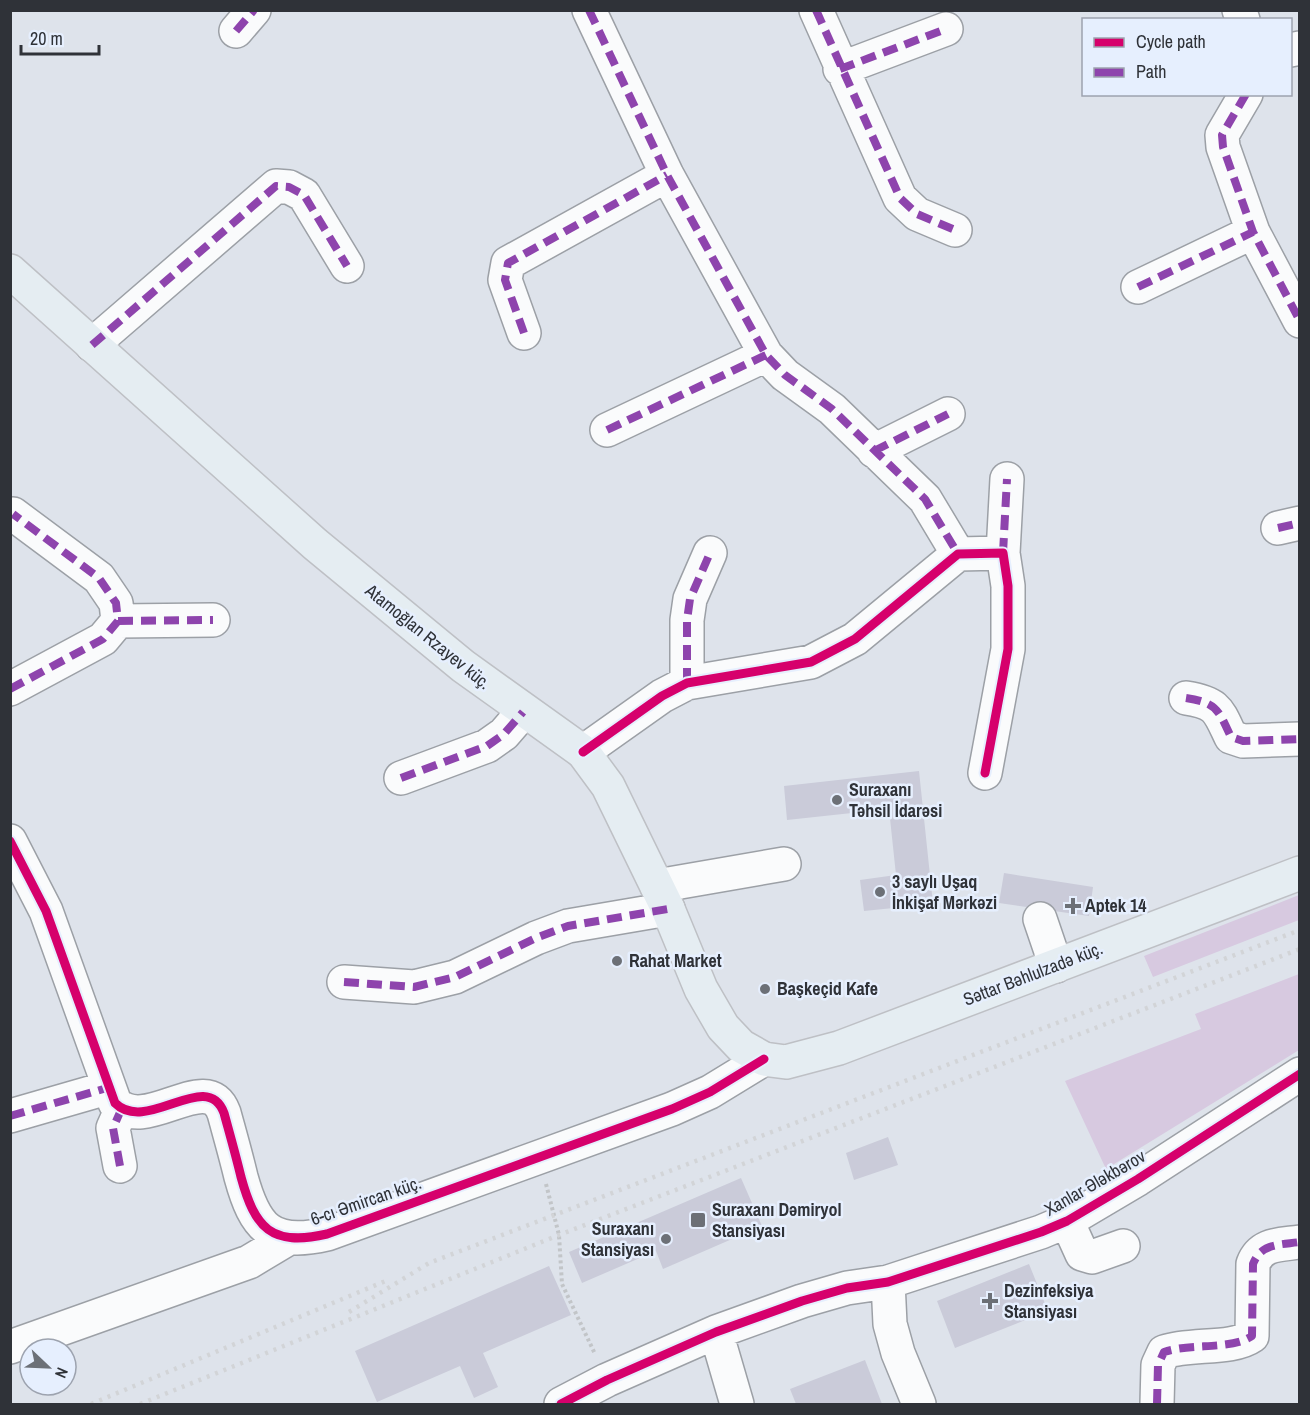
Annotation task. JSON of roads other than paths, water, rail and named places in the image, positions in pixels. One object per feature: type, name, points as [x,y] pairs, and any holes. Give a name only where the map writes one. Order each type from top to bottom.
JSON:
[{"type":"main road","name":"Atamoğlan Rzayev küç.","points":[[10,271],[315,544],[463,666],[523,712],[583,752],[608,786],[663,897],[701,989],[723,1027],[741,1046],[764,1059]]},
{"type":"main road","name":"Səttar Bəhlulzadə küç.","points":[[764,1059],[786,1062],[840,1048],[1299,873]]},
{"type":"street","points":[[589,10],[667,175],[766,355],[785,375],[832,409],[925,499],[958,554]]},
{"type":"street","points":[[816,10],[840,69],[900,198],[917,214],[955,230]]},
{"type":"street","points":[[840,69],[946,29]]},
{"type":"street","points":[[1245,96],[1222,135],[1223,147],[1253,232],[1299,321]]},
{"type":"street","points":[[524,333],[505,280],[508,263],[667,175]]},
{"type":"street","points":[[92,345],[276,186],[289,187],[304,195],[347,266]]},
{"type":"street","points":[[1138,287],[1253,232]]},
{"type":"street","points":[[607,430],[766,355]]},
{"type":"street","points":[[874,451],[948,414]]},
{"type":"street","points":[[985,773],[1008,649],[1008,586],[1003,553],[1007,479]]},
{"type":"street","points":[[10,689],[103,639],[118,621],[116,603],[99,578],[13,514]]},
{"type":"street","points":[[687,683],[687,620],[690,599],[710,553]]},
{"type":"street","points":[[583,752],[662,696],[687,683],[709,677],[811,662],[855,639],[958,554],[1003,553]]},
{"type":"street","points":[[118,621],[213,620]]},
{"type":"street","points":[[1186,698],[1205,701],[1217,707],[1231,737],[1243,741],[1299,739]]},
{"type":"street","points":[[401,778],[487,746],[504,734],[523,712]]},
{"type":"street","points":[[10,841],[46,911],[114,1099],[113,1128],[120,1166]]},
{"type":"street","points":[[344,982],[414,987],[455,977],[536,938],[568,926],[784,864]]},
{"type":"street","points":[[1040,919],[1056,966]]},
{"type":"street","name":"6-cı Əmircan küç.","points":[[10,1116],[114,1099],[130,1114],[143,1113],[193,1097],[213,1100],[222,1107],[248,1204],[255,1219],[265,1228],[289,1238],[309,1239],[539,1157],[710,1092],[764,1059]]},
{"type":"street","name":"Xanlar Ələkbərov","points":[[561,1404],[608,1380],[716,1332],[802,1301],[847,1288],[888,1282],[1041,1232],[1067,1221],[1138,1179],[1299,1074]]},
{"type":"street","points":[[1067,1221],[1082,1254],[1092,1257],[1123,1246]]},
{"type":"street","points":[[10,1347],[249,1262],[289,1238]]},
{"type":"street","points":[[1157,1404],[1158,1365],[1164,1352],[1182,1346],[1241,1343],[1252,1336],[1253,1264],[1257,1253],[1267,1246],[1299,1242]]},
{"type":"street","points":[[888,1282],[890,1324],[898,1353],[919,1404]]},
{"type":"street","points":[[716,1332],[737,1404]]},
{"type":"railway","points":[[349,1312],[429,1263],[1300,930]]},
{"type":"railway","points":[[140,1404],[559,1235],[1300,949]]},
{"type":"railway","points":[[91,1404],[388,1280]]},
{"type":"place","name":"Suraxanı Təhsil İdarəsi","points":[[837,800]]},
{"type":"place","name":"3 saylı Uşaq İnkişaf Mərkəzi","points":[[880,892]]},
{"type":"place","name":"Aptek 14","points":[[1073,906]]},
{"type":"place","name":"Rahat Market","points":[[617,961]]},
{"type":"place","name":"Başkeçid Kafe","points":[[765,989]]},
{"type":"place","name":"Suraxanı Dəmiryol Stansiyası","points":[[698,1220]]},
{"type":"place","name":"Suraxanı Stansiyası","points":[[666,1239]]},
{"type":"place","name":"Dezinfeksiya Stansiyası","points":[[990,1301]]}]
